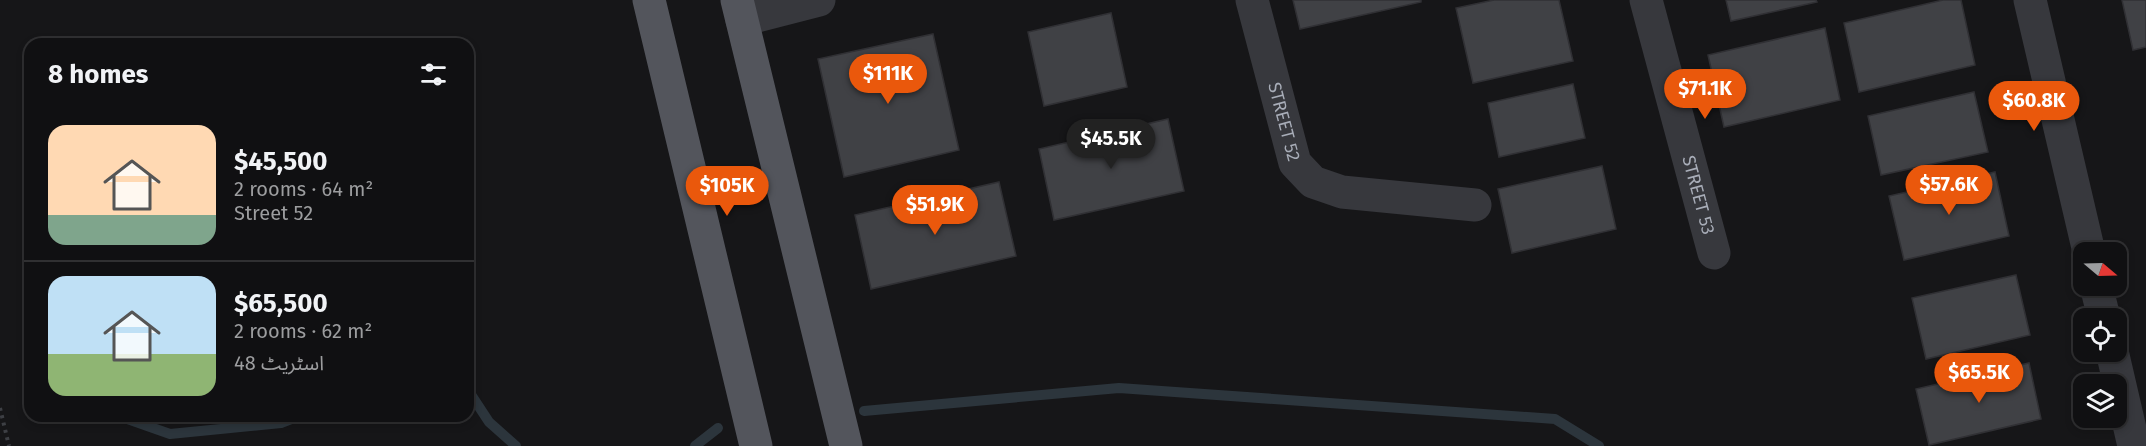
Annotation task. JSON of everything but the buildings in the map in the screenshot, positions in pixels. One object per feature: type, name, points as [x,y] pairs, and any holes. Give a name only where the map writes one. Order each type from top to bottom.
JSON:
[{"type":"main road","points":[[649,0],[756,446]]},
{"type":"main road","points":[[739,10],[846,446]]},
{"type":"street","points":[[739,10],[819,0]]},
{"type":"street","name":"STREET 52","points":[[1252,0],[1295,163],[1313,182],[1342,192],[1475,205]]},
{"type":"street","name":"STREET 53","points":[[1646,0],[1714,253]]},
{"type":"street","points":[[2030,0],[2087,242]]},
{"type":"street","points":[[2115,362],[2134,446]]},
{"type":"path","points":[[0,408],[9,446]]},
{"type":"waterway","points":[[864,411],[1119,388],[1555,419],[1599,446]]},
{"type":"waterway","points":[[474,399],[489,422],[516,446]]},
{"type":"waterway","points":[[136,422],[170,434],[284,422]]},
{"type":"waterway","points":[[695,446],[718,428]]}]
